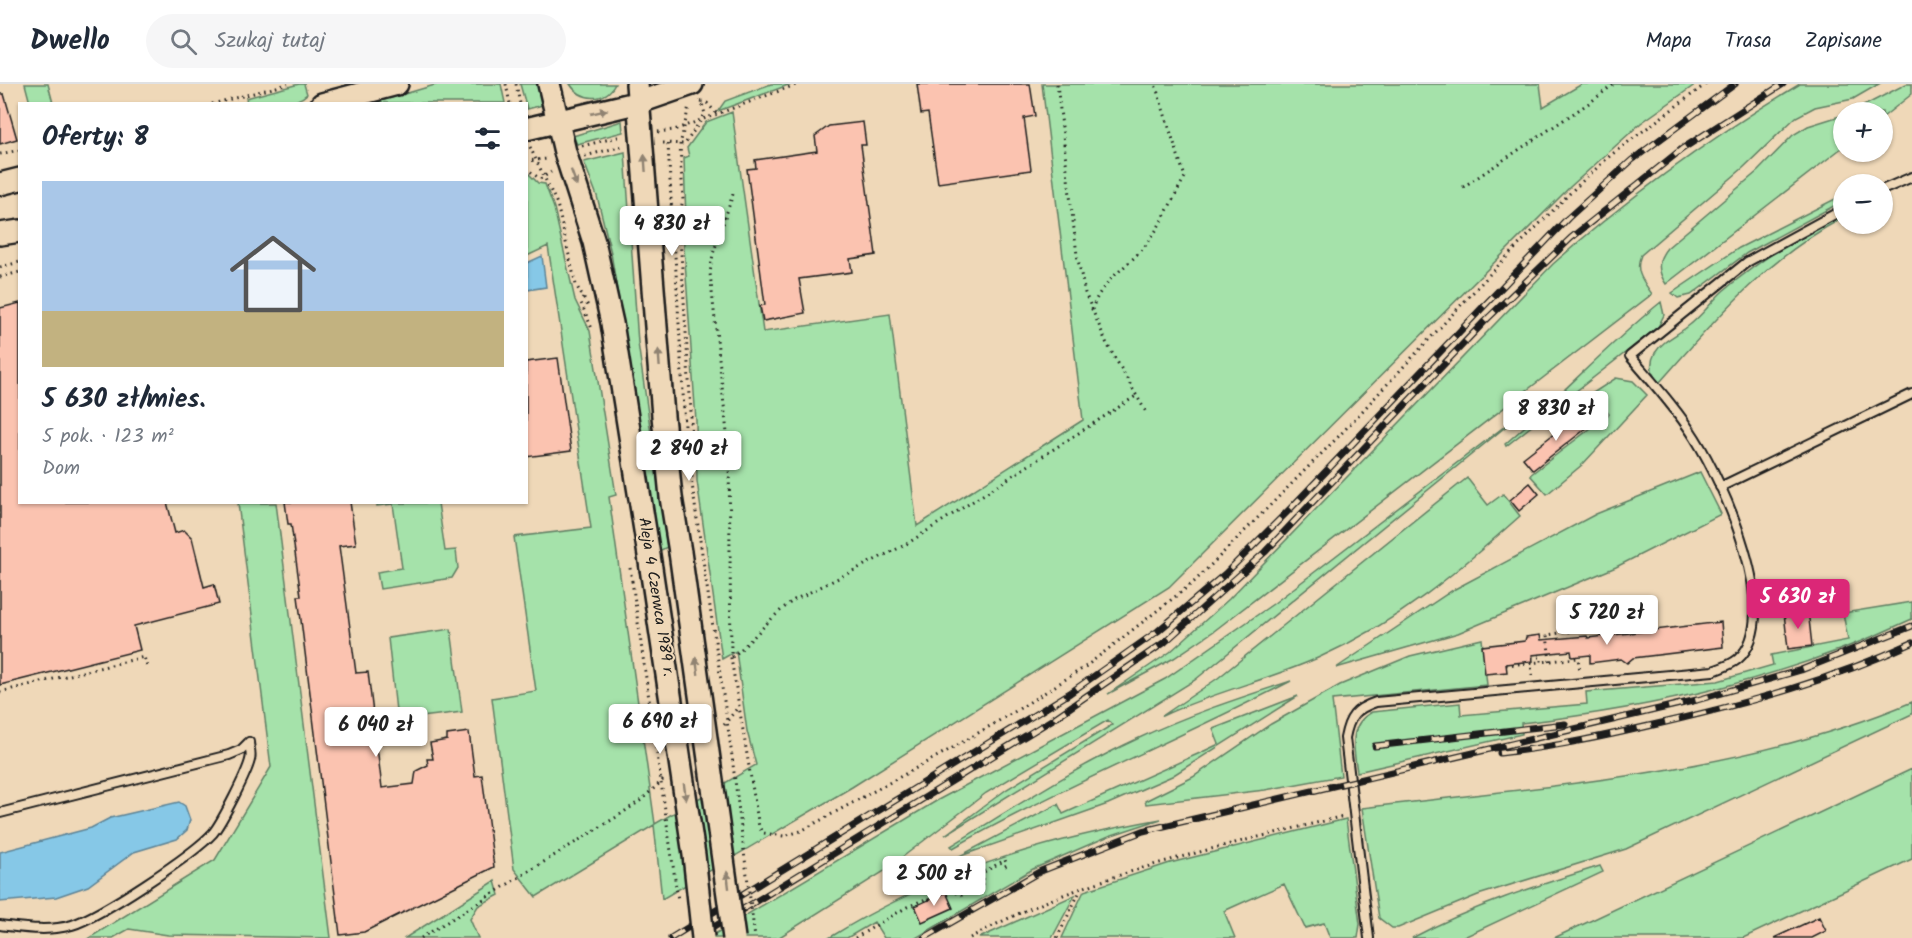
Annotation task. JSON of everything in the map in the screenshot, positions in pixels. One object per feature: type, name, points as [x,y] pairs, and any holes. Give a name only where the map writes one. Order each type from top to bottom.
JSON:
[{"type":"main road","points":[[330,102],[397,84]]},
{"type":"main road","name":"Aleja 4 Czerwca 1989 r.","points":[[549,84],[557,122],[594,242],[612,323],[694,855],[704,938]]},
{"type":"main road","points":[[528,138],[557,122],[639,93],[693,96]]},
{"type":"main road","name":"Aleja 4 Czerwca 1989 r.","points":[[639,93],[671,497],[734,938]]},
{"type":"main road","points":[[0,184],[18,180]]},
{"type":"main road","points":[[0,234],[18,231]]},
{"type":"lane","points":[[1893,185],[1912,177]]},
{"type":"lane","points":[[1369,938],[1345,738],[1348,722],[1358,708],[1376,702],[1713,671],[1737,659],[1751,638],[1756,599],[1751,571],[1720,488],[1696,439],[1630,356],[1747,262],[1833,215]]},
{"type":"lane","points":[[1720,488],[1912,394]]},
{"type":"lane","points":[[0,813],[228,755],[241,750],[249,742],[251,758],[245,772],[215,830],[197,849],[95,915],[74,924],[38,930],[0,924]]},
{"type":"path","points":[[220,102],[288,84]]},
{"type":"path","points":[[506,84],[510,102]]},
{"type":"path","points":[[516,84],[520,102]]},
{"type":"path","points":[[661,132],[798,84]]},
{"type":"path","points":[[1057,84],[1077,255],[1092,310],[1107,344],[1146,412]]},
{"type":"path","points":[[1092,310],[1096,295],[1144,248],[1161,224],[1185,177],[1155,84]]},
{"type":"path","points":[[1463,187],[1593,101],[1614,84]]},
{"type":"path","points":[[733,194],[713,254],[710,273],[729,452],[731,658],[759,827],[763,833],[784,836],[801,831],[950,750],[1084,667],[1194,582],[1338,437],[1490,274],[1604,161],[1706,84]]},
{"type":"path","points":[[684,371],[674,238],[683,200],[680,145],[693,96],[707,103],[717,114]]},
{"type":"path","points":[[663,143],[685,144],[703,119],[705,114],[703,105]]},
{"type":"path","points":[[575,148],[625,135]]},
{"type":"path","points":[[528,138],[563,224],[576,285],[599,332]]},
{"type":"path","points":[[668,144],[672,218],[683,220],[680,237],[691,401],[692,484],[744,842],[755,938]]},
{"type":"path","points":[[581,157],[624,146]]},
{"type":"path","points":[[0,154],[18,150]]},
{"type":"path","points":[[528,161],[551,158]]},
{"type":"path","points":[[528,170],[540,179],[555,168]]},
{"type":"path","points":[[0,267],[18,262]]},
{"type":"path","points":[[0,277],[18,272]]},
{"type":"path","points":[[731,658],[751,642],[780,609],[905,545],[1136,396]]},
{"type":"path","points":[[632,581],[679,910]]},
{"type":"path","points":[[1550,661],[1547,635],[1573,631],[1572,625]]},
{"type":"path","points":[[0,692],[144,657],[147,667]]},
{"type":"path","points":[[1532,657],[1541,657],[1541,662]]},
{"type":"path","points":[[1506,665],[1578,658],[1580,672]]},
{"type":"path","points":[[1531,662],[1532,677]]},
{"type":"path","points":[[723,726],[731,719],[739,705]]},
{"type":"path","points":[[422,938],[618,816],[640,801],[669,774]]},
{"type":"path","points":[[970,938],[1007,918],[1082,888],[1166,860],[1354,813]]},
{"type":"path","points":[[855,938],[907,907],[947,890],[962,895],[985,882],[981,874],[1005,860],[1007,864],[1003,867]]},
{"type":"path","points":[[1057,938],[1082,888]]},
{"type":"green space","points":[[25,84],[48,84],[53,102],[30,102]]},
{"type":"green space","points":[[299,84],[304,84],[307,94],[291,102],[247,102],[246,98]]},
{"type":"green space","points":[[438,84],[501,84],[505,102],[377,102]]},
{"type":"green space","points":[[520,84],[538,84],[543,105],[528,109],[528,102],[525,102]]},
{"type":"green space","points":[[570,84],[615,84],[605,94],[593,98],[580,94]]},
{"type":"green space","points":[[771,84],[791,84],[718,111],[725,101]]},
{"type":"green space","points":[[1042,84],[1540,84],[1543,107],[1582,84],[1696,84],[1641,123],[1570,187],[1169,587],[852,787],[662,899],[654,825],[536,897],[514,869],[492,698],[536,691],[514,537],[591,528],[548,246],[528,256],[528,173],[538,183],[545,184],[554,208],[575,300],[590,331],[616,495],[609,497],[655,824],[756,765],[747,731],[736,651],[722,659],[697,481],[696,421],[683,232],[686,221],[684,158],[689,156],[687,148],[706,122],[732,112],[763,332],[890,314],[917,526],[1083,420]]},
{"type":"green space","points":[[1800,84],[1879,84],[1853,99],[1815,107],[1796,117],[1743,168],[1641,255],[1639,271],[1652,294],[1214,631],[1174,658],[1108,694],[1170,652],[1229,599],[1553,264],[1672,168]]},
{"type":"green space","points":[[1906,84],[1912,84],[1912,94],[1893,109],[1893,102],[1871,102]]},
{"type":"green space","points":[[1833,118],[1833,155],[1666,284],[1659,266],[1661,257],[1667,248],[1758,171],[1793,135],[1808,126]]},
{"type":"green space","points":[[622,121],[623,132],[577,144],[573,136]]},
{"type":"green space","points":[[625,152],[638,343],[667,547],[659,551],[611,253],[597,196],[584,162]]},
{"type":"green space","points":[[1833,200],[1833,206],[1747,253],[1691,295],[1678,298],[1672,293],[1739,248]]},
{"type":"green space","points":[[1833,219],[1833,224],[1791,251],[1744,291],[1659,383],[1654,376],[1652,365],[1655,353],[1662,345],[1692,323],[1723,291],[1751,269],[1781,248]]},
{"type":"green space","points":[[1661,302],[1664,315],[1658,327],[1506,446],[1505,444]]},
{"type":"green space","points":[[1616,378],[1633,381],[1647,395],[1583,464],[1547,494],[1530,475],[1609,414],[1593,393]]},
{"type":"green space","points":[[1531,406],[1195,680],[945,835],[1007,789],[1112,725],[1108,720],[986,793],[883,872],[778,938],[708,938],[938,800],[1165,679],[1273,604]]},
{"type":"green space","points":[[1700,472],[1721,514],[1616,567],[1458,633],[1336,668],[1453,590],[1596,514]]},
{"type":"green space","points":[[1467,478],[1488,505],[1503,494],[1520,516],[1450,576],[1402,612],[1349,643],[1281,673],[1162,716],[1218,678]]},
{"type":"green space","points":[[238,504],[276,504],[331,938],[168,935],[129,929],[113,938],[89,938],[215,860],[271,767]]},
{"type":"green space","points":[[393,504],[438,504],[445,551],[456,550],[458,568],[452,578],[380,589],[377,572],[402,568]]},
{"type":"green space","points":[[1912,602],[1912,619],[1865,640],[1769,674],[1721,688],[1622,709],[1521,723],[1522,734],[1357,772],[1355,731],[1364,717],[1372,712],[1460,703],[1461,715],[1587,704],[1586,692],[1718,681],[1773,665],[1771,655],[1848,640],[1843,613]]},
{"type":"green space","points":[[451,629],[462,712],[397,720],[388,638]]},
{"type":"green space","points":[[1482,639],[1487,685],[1332,700],[1341,776],[1265,790],[1146,804],[1145,801],[1193,777],[1271,724],[1340,685],[1410,656]]},
{"type":"green space","points":[[1291,681],[1036,804],[953,848],[951,846],[1089,763],[1156,730],[1233,700]]},
{"type":"green space","points":[[1298,696],[1172,776],[1108,804],[958,857],[1058,804],[1063,814],[1200,753],[1219,744],[1213,729]]},
{"type":"green space","points":[[1912,702],[1912,714],[1626,849],[1478,895],[1398,928],[1392,928],[1379,918],[1362,808],[1572,784],[1711,762],[1846,727]]},
{"type":"green space","points":[[1912,769],[1912,859],[1743,938],[1554,938]]},
{"type":"green space","points":[[1161,819],[1109,836],[1033,869],[916,938],[884,938],[874,922],[847,938],[829,938],[907,895],[989,862],[1074,837]]},
{"type":"green space","points":[[1346,819],[1360,924],[1358,938],[1330,938],[1324,923],[1305,928],[1284,884],[1224,911],[1235,938],[1062,938],[1084,891],[1170,863]]},
{"type":"green space","points":[[1600,866],[1603,872],[1462,938],[1412,938],[1481,906]]},
{"type":"green space","points":[[495,881],[499,895],[478,906],[470,919],[478,938],[405,938]]},
{"type":"green space","points":[[1075,895],[1052,938],[979,938]]},
{"type":"water","points":[[542,256],[546,287],[528,290],[528,263]]},
{"type":"water","points":[[179,802],[185,806],[190,820],[187,830],[177,839],[134,852],[88,886],[56,897],[0,902],[0,852],[91,828],[110,818]]},
{"type":"building","points":[[917,84],[1030,84],[1035,116],[1024,118],[1031,170],[938,183],[928,113],[921,114]]},
{"type":"building","points":[[0,94],[4,94],[17,139],[0,144]]},
{"type":"building","points":[[863,122],[866,145],[861,145],[876,255],[850,259],[852,272],[799,279],[805,313],[763,321],[760,306],[765,305],[747,169],[756,168],[755,160],[817,151],[815,136],[829,126]]},
{"type":"building","points":[[18,304],[18,504],[168,504],[175,533],[184,530],[192,538],[204,587],[214,584],[219,604],[134,626],[140,650],[0,685],[0,308]]},
{"type":"building","points":[[558,358],[571,451],[528,457],[528,362]]},
{"type":"building","points":[[1578,415],[1588,427],[1533,470],[1523,458]]},
{"type":"building","points":[[1530,483],[1539,494],[1519,511],[1510,500]]},
{"type":"building","points":[[285,504],[350,504],[356,544],[339,546],[356,673],[368,672],[382,788],[414,784],[416,771],[428,765],[427,759],[433,759],[430,743],[447,740],[447,735],[469,732],[475,776],[482,775],[494,867],[364,932],[340,935],[298,596],[301,596],[291,524],[288,524]]},
{"type":"building","points":[[1808,610],[1812,646],[1788,649],[1784,613]]},
{"type":"building","points":[[1721,622],[1723,647],[1633,658],[1627,663],[1621,659],[1590,663],[1590,655],[1572,657],[1571,651],[1532,655],[1533,661],[1506,664],[1507,672],[1485,674],[1482,646],[1525,641],[1526,637],[1540,635],[1541,640],[1587,636],[1588,638]]},
{"type":"building","points":[[946,892],[953,908],[922,922],[915,906]]},
{"type":"building","points":[[1819,917],[1826,931],[1812,938],[1774,938]]},
{"type":"railway","points":[[671,938],[1070,693],[1158,631],[1225,574],[1291,508],[1568,218],[1632,160],[1735,84]]},
{"type":"railway","points":[[696,938],[1053,719],[1165,642],[1265,552],[1484,322],[1571,238],[1682,149],[1783,84]]},
{"type":"railway","points":[[924,938],[1041,871],[1143,831],[1697,700],[1801,670],[1912,626]]},
{"type":"railway","points":[[1500,753],[1604,736],[1729,706],[1821,679],[1912,643]]},
{"type":"railway","points":[[1375,746],[1565,724]]}]
